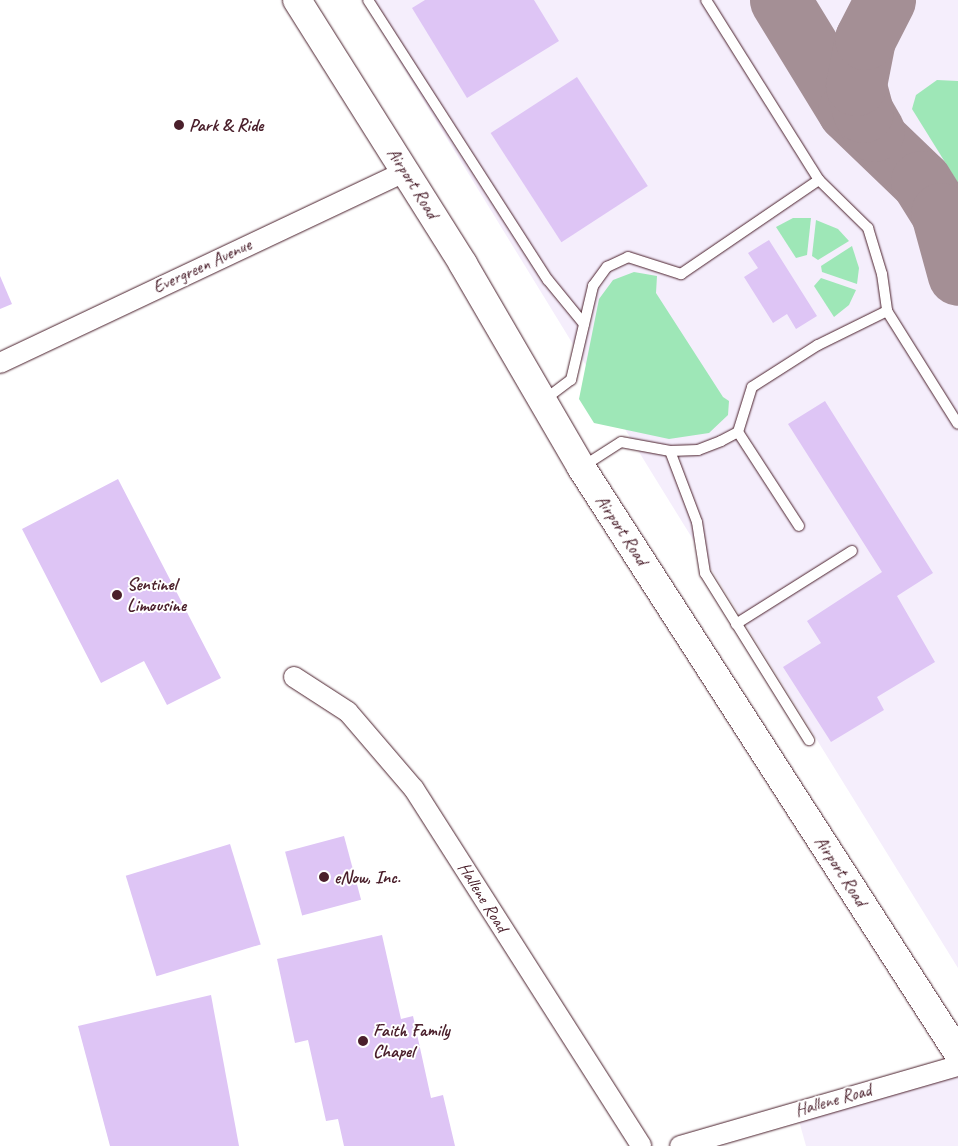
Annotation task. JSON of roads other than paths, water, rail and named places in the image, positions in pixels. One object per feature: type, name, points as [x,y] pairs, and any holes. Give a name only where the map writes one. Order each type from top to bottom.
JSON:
[{"type":"main road","name":"Airport Road","points":[[297,0],[463,264],[541,402],[581,467],[958,1053]]},
{"type":"street","name":"Evergreen Avenue","points":[[0,363],[406,171]]},
{"type":"street","name":"Hallene Road","points":[[294,677],[348,712],[414,789],[641,1146]]},
{"type":"street","name":"Hallene Road","points":[[680,1146],[958,1066]]},
{"type":"lane","points":[[368,0],[548,280],[584,324]]},
{"type":"lane","points":[[706,0],[819,180],[868,228],[882,274],[887,311],[958,424]]},
{"type":"lane","points":[[541,402],[571,380],[593,286],[607,267],[628,257],[682,274],[819,180]]},
{"type":"lane","points":[[581,467],[621,442],[670,451],[698,450],[738,432],[752,387],[818,345],[887,311]]},
{"type":"lane","points":[[738,432],[798,526]]},
{"type":"lane","points":[[670,451],[697,522],[705,573],[809,740]]},
{"type":"lane","points":[[736,624],[852,551]]},
{"type":"place","name":"Park & Ride","points":[[179,125]]},
{"type":"place","name":"Sentinel Limousine","points":[[117,595]]},
{"type":"place","name":"eNow, Inc.","points":[[324,877]]},
{"type":"place","name":"Faith Family Chapel","points":[[363,1041]]}]
